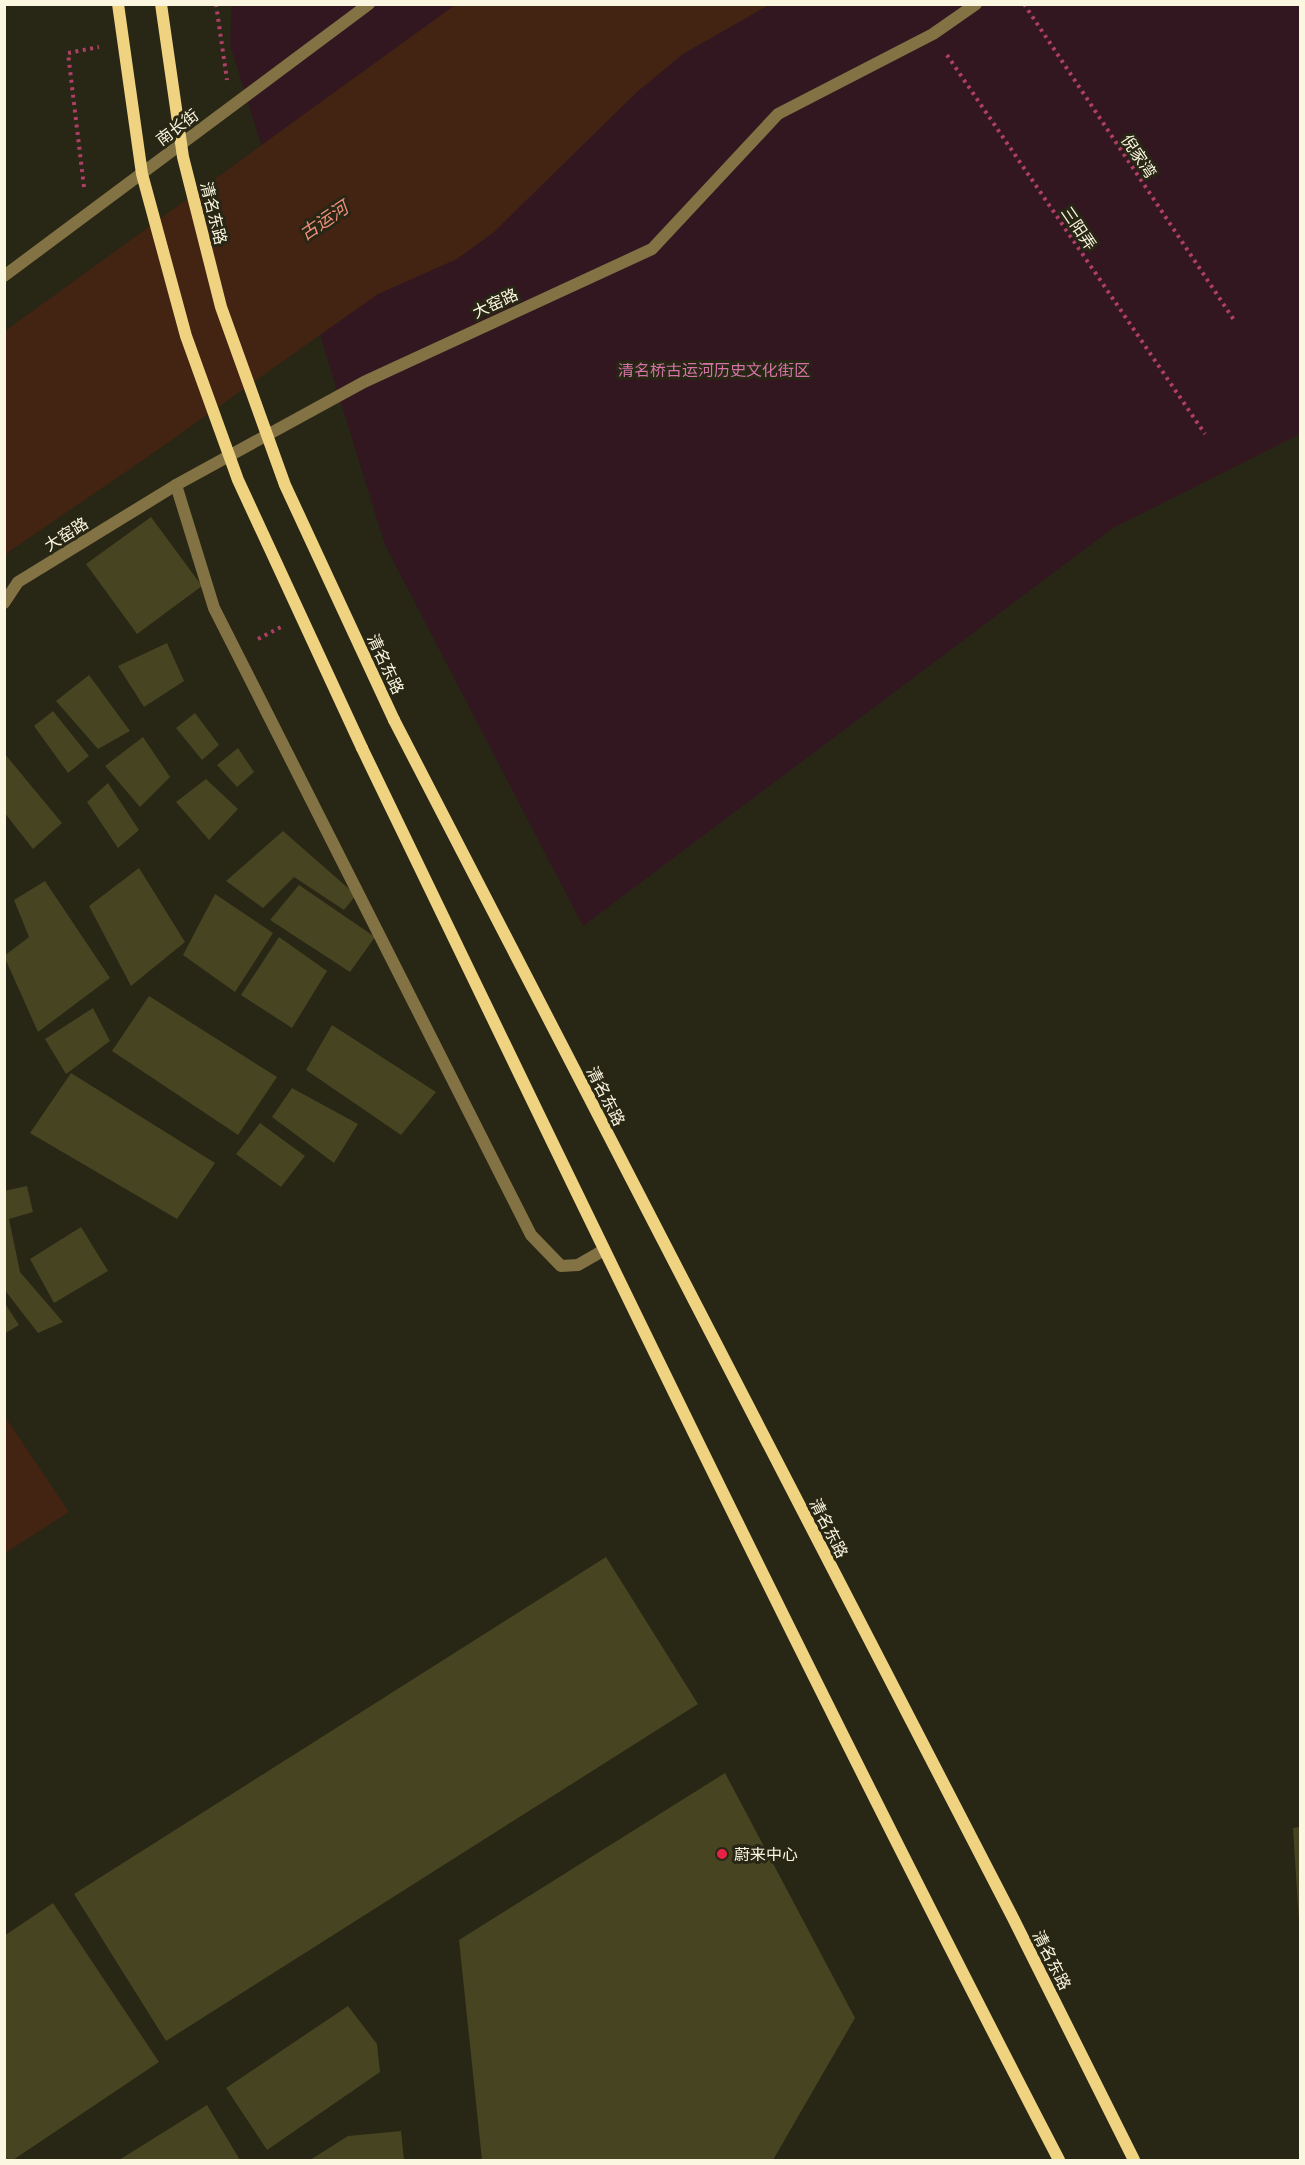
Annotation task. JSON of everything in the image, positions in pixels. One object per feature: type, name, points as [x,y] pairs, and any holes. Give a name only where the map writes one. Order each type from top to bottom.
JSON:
[{"type":"main road","points":[[118,4],[142,174],[186,336],[238,480],[300,618],[604,1251],[958,1965],[1059,2160]]},
{"type":"main road","name":"清名东路","points":[[161,4],[183,157],[222,307],[285,485],[394,720],[1007,1908],[1134,2160]]},
{"type":"street","name":"南长街","points":[[4,276],[369,4]]},
{"type":"street","name":"大窑路","points":[[4,603],[18,582],[176,485],[364,382],[652,249],[777,114],[933,34],[976,4]]},
{"type":"street","points":[[176,485],[214,608],[531,1235],[561,1266],[578,1265],[604,1251]]},
{"type":"path","points":[[216,4],[231,107]]},
{"type":"path","name":"倪家湾","points":[[1024,4],[1234,320]]},
{"type":"path","name":"三阳弄","points":[[933,34],[1205,434]]},
{"type":"path","points":[[87,214],[68,53],[123,42]]},
{"type":"path","points":[[251,642],[300,618]]},
{"type":"green space","name":"清名桥古运河历史文化街区","points":[[232,4],[1300,5],[1300,434],[1113,528],[583,926],[385,545],[230,44]]},
{"type":"water","name":"古运河","points":[[455,5],[769,5],[683,54],[637,92],[494,232],[457,259],[378,294],[7,553],[5,557],[5,331]]},
{"type":"water","points":[[4,1415],[69,1512],[5,1553],[4,1553]]},
{"type":"building","points":[[151,517],[202,586],[137,634],[86,564]]},
{"type":"building","points":[[167,643],[184,681],[144,707],[118,666]]},
{"type":"building","points":[[89,675],[130,731],[98,749],[56,701]]},
{"type":"building","points":[[53,711],[89,756],[68,773],[34,726]]},
{"type":"building","points":[[195,713],[219,745],[202,760],[176,728]]},
{"type":"building","points":[[143,737],[170,777],[140,807],[105,766]]},
{"type":"building","points":[[238,748],[254,772],[237,787],[217,765]]},
{"type":"building","points":[[4,753],[62,823],[33,849],[4,812]]},
{"type":"building","points":[[206,779],[238,809],[209,840],[176,802]]},
{"type":"building","points":[[108,783],[139,830],[118,848],[87,802]]},
{"type":"building","points":[[283,831],[356,895],[344,910],[294,877],[263,908],[226,881]]},
{"type":"building","points":[[139,868],[185,942],[131,986],[89,906]]},
{"type":"building","points":[[45,881],[110,978],[38,1032],[4,956],[29,937],[14,900]]},
{"type":"building","points":[[299,885],[375,937],[350,972],[270,920]]},
{"type":"building","points":[[215,894],[273,933],[235,992],[183,955]]},
{"type":"building","points":[[279,937],[327,971],[292,1028],[241,995]]},
{"type":"building","points":[[149,996],[277,1077],[238,1135],[112,1051]]},
{"type":"building","points":[[93,1008],[110,1041],[66,1074],[45,1039]]},
{"type":"building","points":[[332,1025],[436,1092],[401,1135],[306,1070]]},
{"type":"building","points":[[71,1073],[215,1163],[177,1219],[30,1133]]},
{"type":"building","points":[[292,1088],[358,1124],[334,1163],[272,1117]]},
{"type":"building","points":[[260,1123],[305,1156],[281,1187],[236,1154]]},
{"type":"building","points":[[27,1186],[33,1212],[9,1219],[20,1272],[63,1322],[38,1333],[4,1289],[4,1191]]},
{"type":"building","points":[[81,1227],[108,1271],[54,1303],[30,1259]]},
{"type":"building","points":[[4,1302],[19,1325],[4,1334]]},
{"type":"building","points":[[606,1557],[698,1704],[166,2041],[74,1894]]},
{"type":"building","points":[[725,1773],[855,2018],[773,2160],[482,2160],[459,1940]]},
{"type":"building","points":[[1300,1827],[1300,1922],[1299,1922],[1293,1828]]},
{"type":"building","points":[[53,1903],[159,2062],[13,2160],[4,2160],[4,1936]]},
{"type":"building","points":[[348,2006],[377,2044],[380,2072],[267,2150],[226,2088]]},
{"type":"building","points":[[207,2105],[240,2160],[119,2160]]},
{"type":"building","points":[[401,2131],[404,2160],[310,2160],[348,2136]]},
{"type":"place","name":"蔚来中心","points":[[722,1854]]}]
